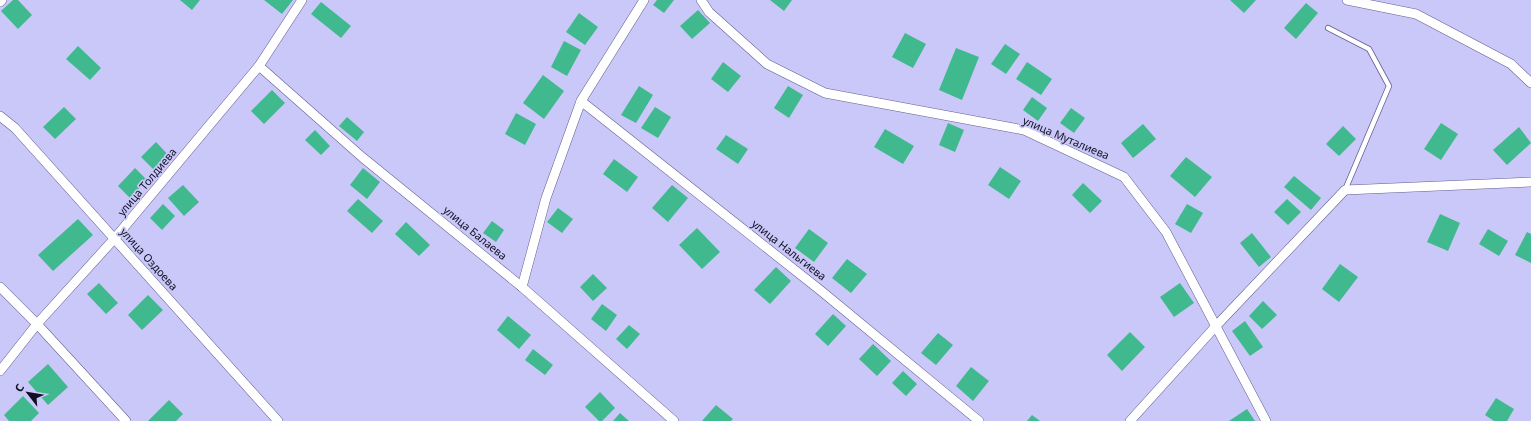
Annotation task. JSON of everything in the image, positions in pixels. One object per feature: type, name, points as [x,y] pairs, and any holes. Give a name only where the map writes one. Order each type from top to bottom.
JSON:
[{"type":"street","name":"улица Толдиева","points":[[0,371],[37,324],[115,238],[259,66],[302,0]]},
{"type":"street","points":[[522,286],[546,198],[581,102],[644,0]]},
{"type":"street","name":"улица Муталиева","points":[[701,0],[709,12],[767,64],[826,93],[1024,130],[1124,177],[1166,232],[1266,421]]},
{"type":"street","points":[[1346,0],[1416,14],[1511,64],[1531,83]]},
{"type":"street","name":"улица Балаева","points":[[259,66],[362,157],[522,286],[674,421]]},
{"type":"street","name":"улица Нальгиева","points":[[581,102],[820,290],[980,421]]},
{"type":"street","points":[[0,109],[15,128]]},
{"type":"street","name":"улица Оздоева","points":[[0,116],[15,128],[278,421]]},
{"type":"street","points":[[1130,421],[1216,326],[1345,190],[1531,182]]},
{"type":"street","points":[[0,287],[37,324],[126,421]]},
{"type":"lane","points":[[1328,28],[1369,49],[1389,86],[1345,190]]},
{"type":"building","points":[[13,0],[18,0],[32,15],[18,29],[1,11]]},
{"type":"building","points":[[180,0],[200,0],[192,10]]},
{"type":"building","points":[[264,0],[293,0],[282,14]]},
{"type":"building","points":[[657,0],[674,0],[664,13],[653,5]]},
{"type":"building","points":[[770,0],[792,0],[784,11]]},
{"type":"building","points":[[1230,0],[1256,0],[1244,13]]},
{"type":"building","points":[[321,2],[351,26],[341,38],[311,14]]},
{"type":"building","points":[[1306,3],[1318,13],[1296,39],[1284,28]]},
{"type":"building","points":[[698,10],[710,23],[692,39],[680,26]]},
{"type":"building","points":[[579,13],[598,27],[585,45],[566,32]]},
{"type":"building","points":[[905,33],[926,44],[913,68],[892,57]]},
{"type":"building","points":[[564,41],[581,50],[567,76],[551,67]]},
{"type":"building","points":[[1005,44],[1020,54],[1006,74],[991,64]]},
{"type":"building","points":[[78,46],[101,68],[90,80],[66,59]]},
{"type":"building","points":[[956,48],[979,57],[962,100],[939,90]]},
{"type":"building","points":[[723,62],[741,76],[728,92],[711,79]]},
{"type":"building","points":[[1027,62],[1052,79],[1041,95],[1016,79]]},
{"type":"building","points":[[543,75],[564,91],[544,119],[523,103]]},
{"type":"building","points":[[639,86],[653,95],[636,123],[621,115]]},
{"type":"building","points":[[788,86],[803,95],[789,118],[774,108]]},
{"type":"building","points":[[272,90],[285,103],[264,124],[251,111]]},
{"type":"building","points":[[1032,97],[1047,108],[1038,121],[1023,110]]},
{"type":"building","points":[[64,107],[76,119],[55,139],[43,127]]},
{"type":"building","points":[[655,107],[671,117],[658,138],[641,128]]},
{"type":"building","points":[[1071,108],[1085,118],[1074,133],[1060,123]]},
{"type":"building","points":[[516,113],[536,124],[525,145],[505,134]]},
{"type":"building","points":[[347,117],[364,132],[357,141],[339,126]]},
{"type":"building","points":[[948,123],[964,130],[955,152],[939,145]]},
{"type":"building","points":[[1441,123],[1458,134],[1441,160],[1424,149]]},
{"type":"building","points":[[1143,124],[1156,139],[1133,158],[1121,143]]},
{"type":"building","points":[[1343,126],[1356,139],[1339,156],[1326,144]]},
{"type":"building","points":[[1519,127],[1531,143],[1507,165],[1493,150]]},
{"type":"building","points":[[885,129],[914,146],[903,164],[874,147]]},
{"type":"building","points":[[315,130],[330,146],[321,155],[305,140]]},
{"type":"building","points":[[726,135],[748,149],[738,164],[716,149]]},
{"type":"building","points":[[156,142],[172,159],[157,173],[141,157]]},
{"type":"building","points":[[1186,157],[1212,177],[1195,197],[1170,176]]},
{"type":"building","points":[[614,159],[638,177],[627,192],[603,174]]},
{"type":"building","points":[[1000,167],[1021,181],[1009,199],[988,185]]},
{"type":"building","points":[[135,168],[147,180],[130,198],[118,186]]},
{"type":"building","points":[[363,168],[380,182],[367,199],[350,185]]},
{"type":"building","points":[[1294,176],[1321,198],[1311,210],[1284,187]]},
{"type":"building","points":[[1083,183],[1102,201],[1090,213],[1072,195]]},
{"type":"building","points":[[183,185],[199,202],[184,216],[168,198]]},
{"type":"building","points":[[672,185],[688,198],[668,222],[652,208]]},
{"type":"building","points":[[358,199],[383,221],[372,233],[347,211]]},
{"type":"building","points":[[1287,199],[1301,212],[1288,225],[1274,212]]},
{"type":"building","points":[[163,204],[175,216],[162,230],[150,218]]},
{"type":"building","points":[[1187,204],[1203,213],[1191,233],[1175,224]]},
{"type":"building","points":[[558,208],[573,219],[562,233],[547,222]]},
{"type":"building","points":[[1440,214],[1460,223],[1448,251],[1427,242]]},
{"type":"building","points":[[78,219],[93,235],[53,271],[38,255]]},
{"type":"building","points":[[492,221],[504,230],[496,242],[483,233]]},
{"type":"building","points":[[406,222],[430,245],[419,256],[395,234]]},
{"type":"building","points":[[697,228],[720,252],[702,269],[679,245]]},
{"type":"building","points":[[809,229],[828,243],[814,262],[795,248]]},
{"type":"building","points":[[1488,229],[1508,241],[1499,256],[1479,244]]},
{"type":"building","points":[[1527,232],[1531,234],[1531,263],[1515,255]]},
{"type":"building","points":[[1252,233],[1271,257],[1259,267],[1240,243]]},
{"type":"building","points":[[847,259],[867,274],[851,293],[832,278]]},
{"type":"building","points":[[1340,264],[1358,277],[1339,302],[1322,289]]},
{"type":"building","points":[[776,267],[791,281],[770,304],[754,290]]},
{"type":"building","points":[[593,274],[607,288],[593,301],[580,287]]},
{"type":"building","points":[[99,283],[118,303],[106,314],[87,294]]},
{"type":"building","points":[[1180,283],[1194,303],[1174,317],[1160,297]]},
{"type":"building","points":[[148,295],[163,310],[142,330],[128,315]]},
{"type":"building","points":[[1263,301],[1277,315],[1262,329],[1249,316]]},
{"type":"building","points":[[602,304],[617,315],[606,331],[591,319]]},
{"type":"building","points":[[833,314],[846,326],[828,346],[815,334]]},
{"type":"building","points":[[508,316],[531,335],[519,349],[497,330]]},
{"type":"building","points":[[1245,321],[1263,347],[1250,356],[1232,331]]},
{"type":"building","points":[[629,325],[640,334],[627,349],[616,339]]},
{"type":"building","points":[[1130,332],[1145,347],[1122,371],[1107,355]]},
{"type":"building","points":[[938,333],[953,345],[936,365],[921,353]]},
{"type":"building","points":[[873,344],[891,361],[877,376],[859,359]]},
{"type":"building","points":[[533,349],[553,365],[545,375],[525,360]]},
{"type":"building","points":[[48,364],[68,387],[48,405],[28,382]]},
{"type":"building","points":[[971,367],[989,381],[973,401],[956,386]]},
{"type":"building","points":[[903,371],[917,384],[906,396],[892,383]]},
{"type":"building","points":[[600,392],[615,408],[602,421],[599,421],[585,407]]},
{"type":"building","points":[[23,396],[39,413],[31,421],[9,421],[4,415]]},
{"type":"building","points":[[1496,398],[1514,409],[1507,421],[1494,421],[1485,415]]},
{"type":"building","points":[[169,400],[183,414],[176,421],[148,421]]},
{"type":"building","points":[[716,405],[733,419],[731,421],[702,421]]},
{"type":"building","points":[[1247,409],[1255,421],[1229,421]]},
{"type":"building","points":[[620,413],[629,421],[613,421]]},
{"type":"building","points":[[1032,415],[1040,421],[1027,421]]}]
